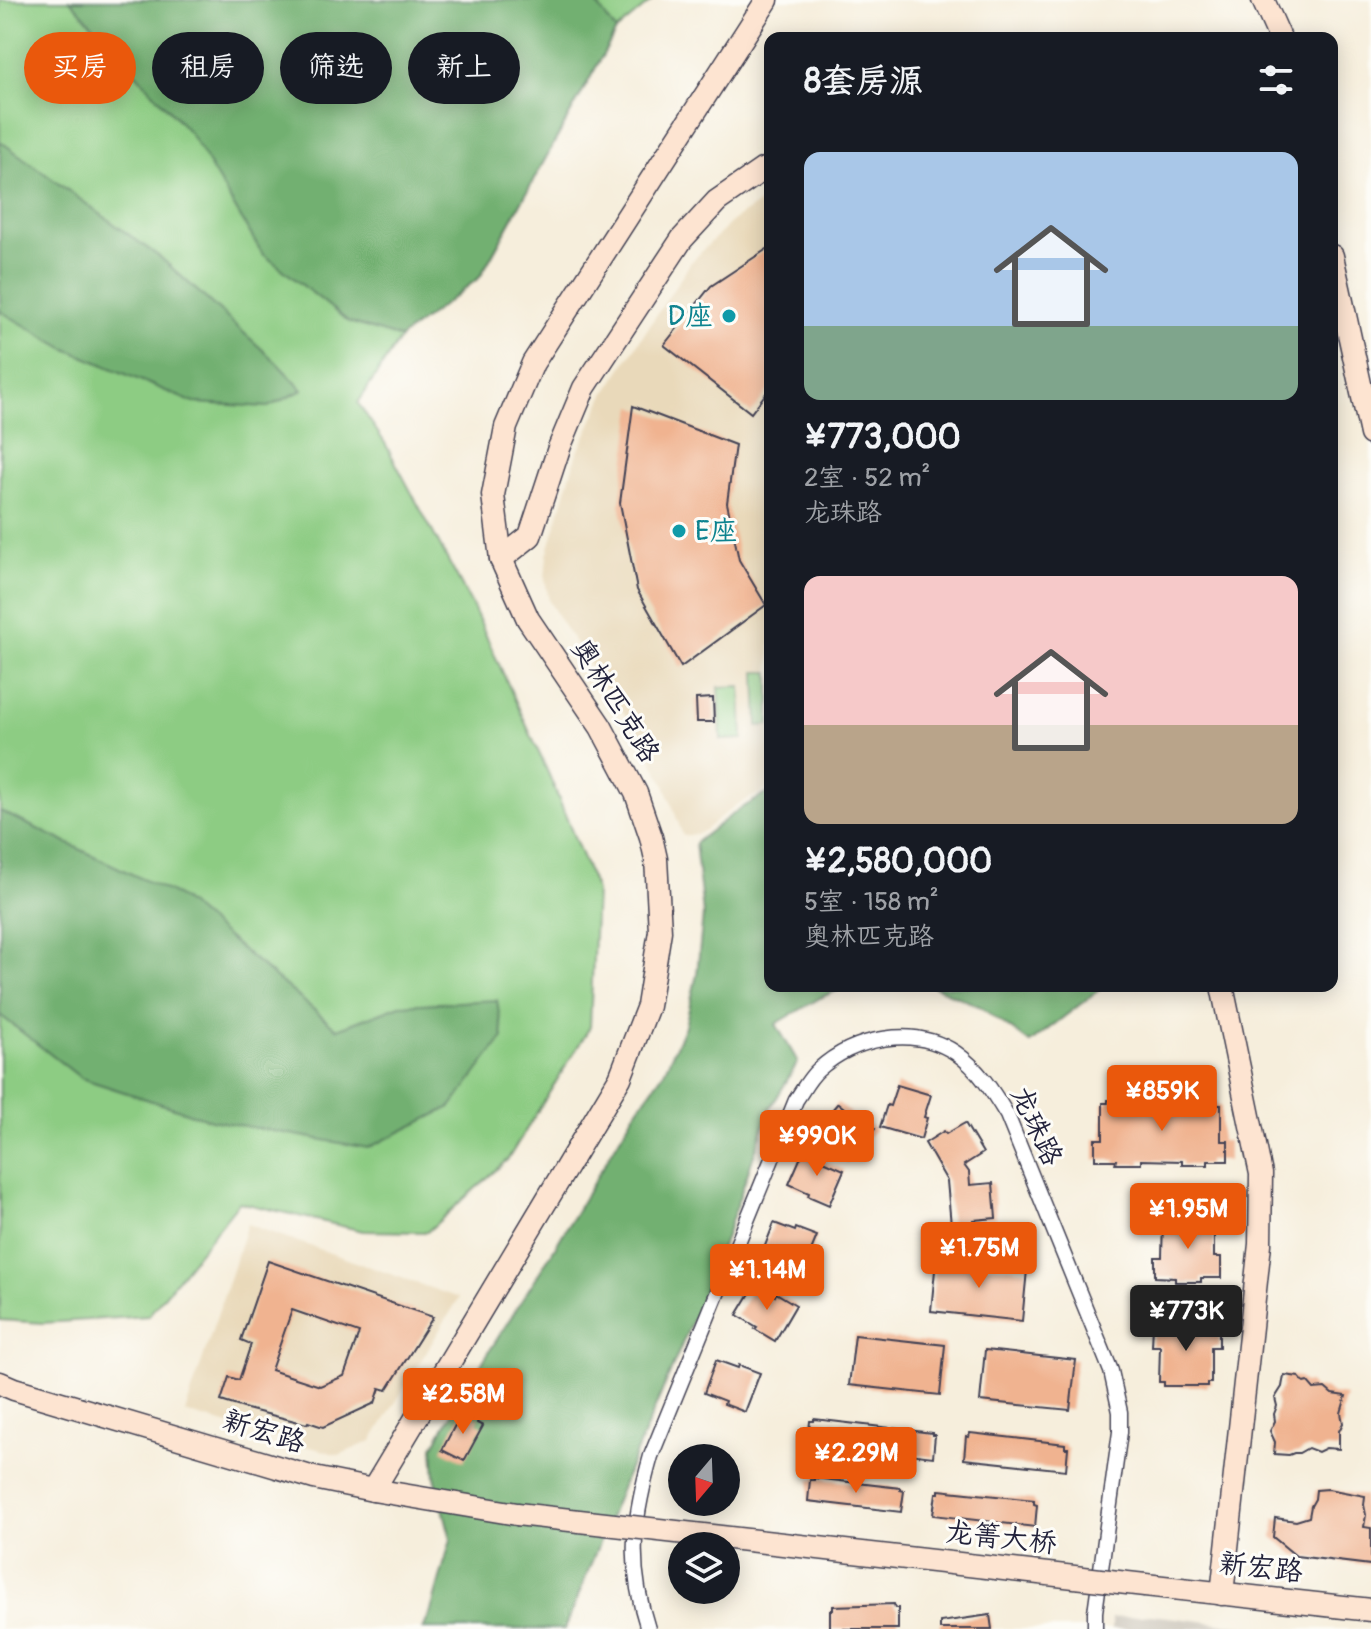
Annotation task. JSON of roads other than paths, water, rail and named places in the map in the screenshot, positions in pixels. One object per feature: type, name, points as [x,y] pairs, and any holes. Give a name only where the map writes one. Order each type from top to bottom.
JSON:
[{"type":"street","name":"奥林匹克路","points":[[373,1490],[620,1078],[648,1006],[660,931],[656,859],[636,793],[601,727],[528,619],[501,559],[493,495],[506,427],[533,363],[767,0]]},
{"type":"street","points":[[1263,0],[1277,32]]},
{"type":"street","points":[[501,559],[530,536],[559,448],[584,388],[682,239],[717,201],[764,169]]},
{"type":"street","points":[[1338,283],[1371,434]]},
{"type":"street","points":[[1222,1594],[1260,1244],[1261,1174],[1223,992]]},
{"type":"street","name":"龙珠路","points":[[648,1629],[640,1604],[634,1565],[640,1495],[647,1469],[796,1100],[816,1071],[844,1051],[869,1040],[897,1037],[925,1040],[956,1053],[984,1078],[1007,1115],[1111,1371],[1120,1412],[1120,1432],[1095,1629]]},
{"type":"street","name":"新宏路","points":[[0,1383],[314,1478],[517,1514]]},
{"type":"street","name":"龙箐大桥","points":[[517,1514],[1145,1585]]},
{"type":"street","name":"新宏路","points":[[1145,1585],[1371,1610]]},
{"type":"place","name":"D座","points":[[729,316]]},
{"type":"place","name":"E座","points":[[679,531]]}]
